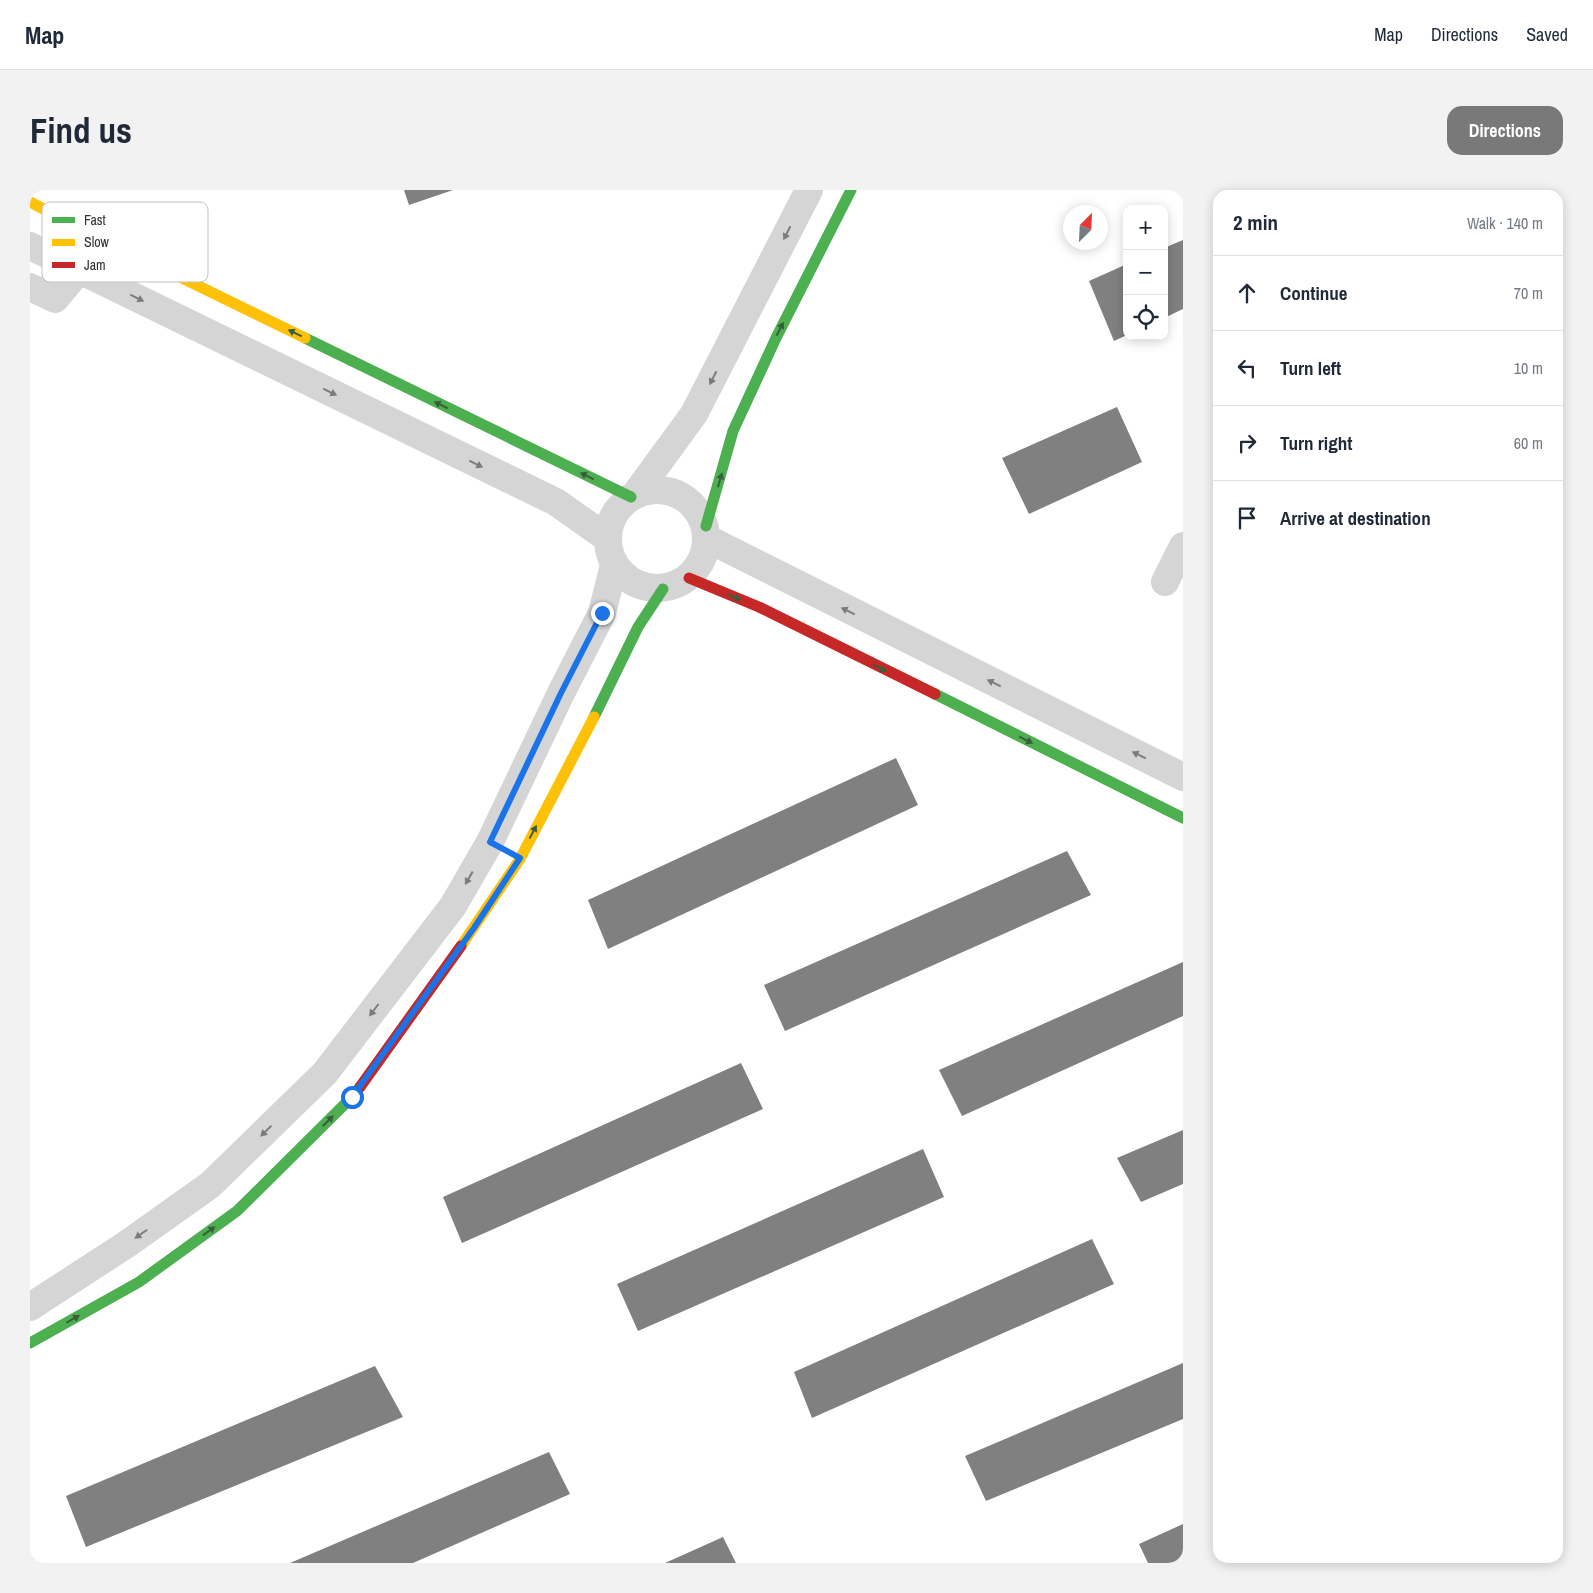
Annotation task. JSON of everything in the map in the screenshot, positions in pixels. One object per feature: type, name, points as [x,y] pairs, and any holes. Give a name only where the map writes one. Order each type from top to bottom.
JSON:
[{"type":"street","points":[[30,1307],[127,1244],[210,1185],[325,1073],[453,906],[490,842],[561,693],[602,613],[614,565],[607,538],[615,510],[634,495],[694,414],[809,190]]},
{"type":"street","points":[[614,565],[635,584],[663,589],[689,578],[703,561],[707,533],[733,431],[776,338],[851,190]]},
{"type":"street","points":[[30,202],[42,208]]},
{"type":"street","points":[[30,246],[42,252]]},
{"type":"street","points":[[30,288],[55,299],[69,282]]},
{"type":"street","points":[[104,282],[556,502],[607,538]]},
{"type":"street","points":[[192,282],[634,495],[666,489],[691,502],[707,533],[1183,777]]},
{"type":"street","points":[[1165,582],[1183,546]]},
{"type":"street","points":[[689,578],[759,607],[1183,818]]},
{"type":"street","points":[[30,1343],[139,1282],[237,1211],[352,1097],[474,928],[520,858],[604,697],[638,627],[663,589]]},
{"type":"street","points":[[490,842],[520,858]]},
{"type":"street","points":[[210,1185],[237,1211]]},
{"type":"building","points":[[404,190],[453,190],[409,205]]},
{"type":"building","points":[[1183,240],[1183,309],[1168,316],[1168,250],[1168,246]]},
{"type":"building","points":[[1123,266],[1123,337],[1114,341],[1089,281]]},
{"type":"building","points":[[1117,407],[1142,462],[1029,514],[1002,458]]},
{"type":"building","points":[[896,758],[918,805],[608,949],[588,900]]},
{"type":"building","points":[[1067,851],[1091,895],[785,1031],[764,985]]},
{"type":"building","points":[[1183,962],[1183,1016],[962,1116],[939,1070]]},
{"type":"building","points":[[741,1063],[763,1109],[462,1243],[443,1197]]},
{"type":"building","points":[[1183,1130],[1183,1184],[1141,1202],[1117,1158]]},
{"type":"building","points":[[923,1149],[944,1197],[638,1331],[617,1284]]},
{"type":"building","points":[[1092,1239],[1114,1284],[812,1418],[794,1372]]},
{"type":"building","points":[[1183,1363],[1183,1419],[986,1501],[965,1456]]},
{"type":"building","points":[[375,1366],[403,1417],[86,1547],[66,1496]]},
{"type":"building","points":[[549,1452],[570,1494],[413,1563],[290,1563]]},
{"type":"building","points":[[1183,1524],[1183,1563],[1148,1563],[1139,1544]]},
{"type":"building","points":[[723,1537],[736,1563],[665,1563]]},
{"type":"traffic: fast","points":[[706,526],[733,431],[776,338],[851,190]]},
{"type":"traffic: fast","points":[[305,338],[631,497]]},
{"type":"traffic: fast","points":[[594,717],[638,627],[663,589]]},
{"type":"traffic: fast","points":[[935,694],[1183,818]]},
{"type":"traffic: fast","points":[[30,1343],[139,1282],[237,1211],[360,1087]]},
{"type":"traffic: slow","points":[[30,202],[42,208]]},
{"type":"traffic: slow","points":[[190,282],[305,338]]},
{"type":"traffic: slow","points":[[461,946],[520,859],[594,717]]},
{"type":"traffic: jam","points":[[689,578],[759,607],[935,694]]},
{"type":"traffic: jam","points":[[360,1087],[461,946]]},
{"type":"route","points":[[352,1097],[474,928],[520,858],[490,842],[561,693],[602,613]]}]
